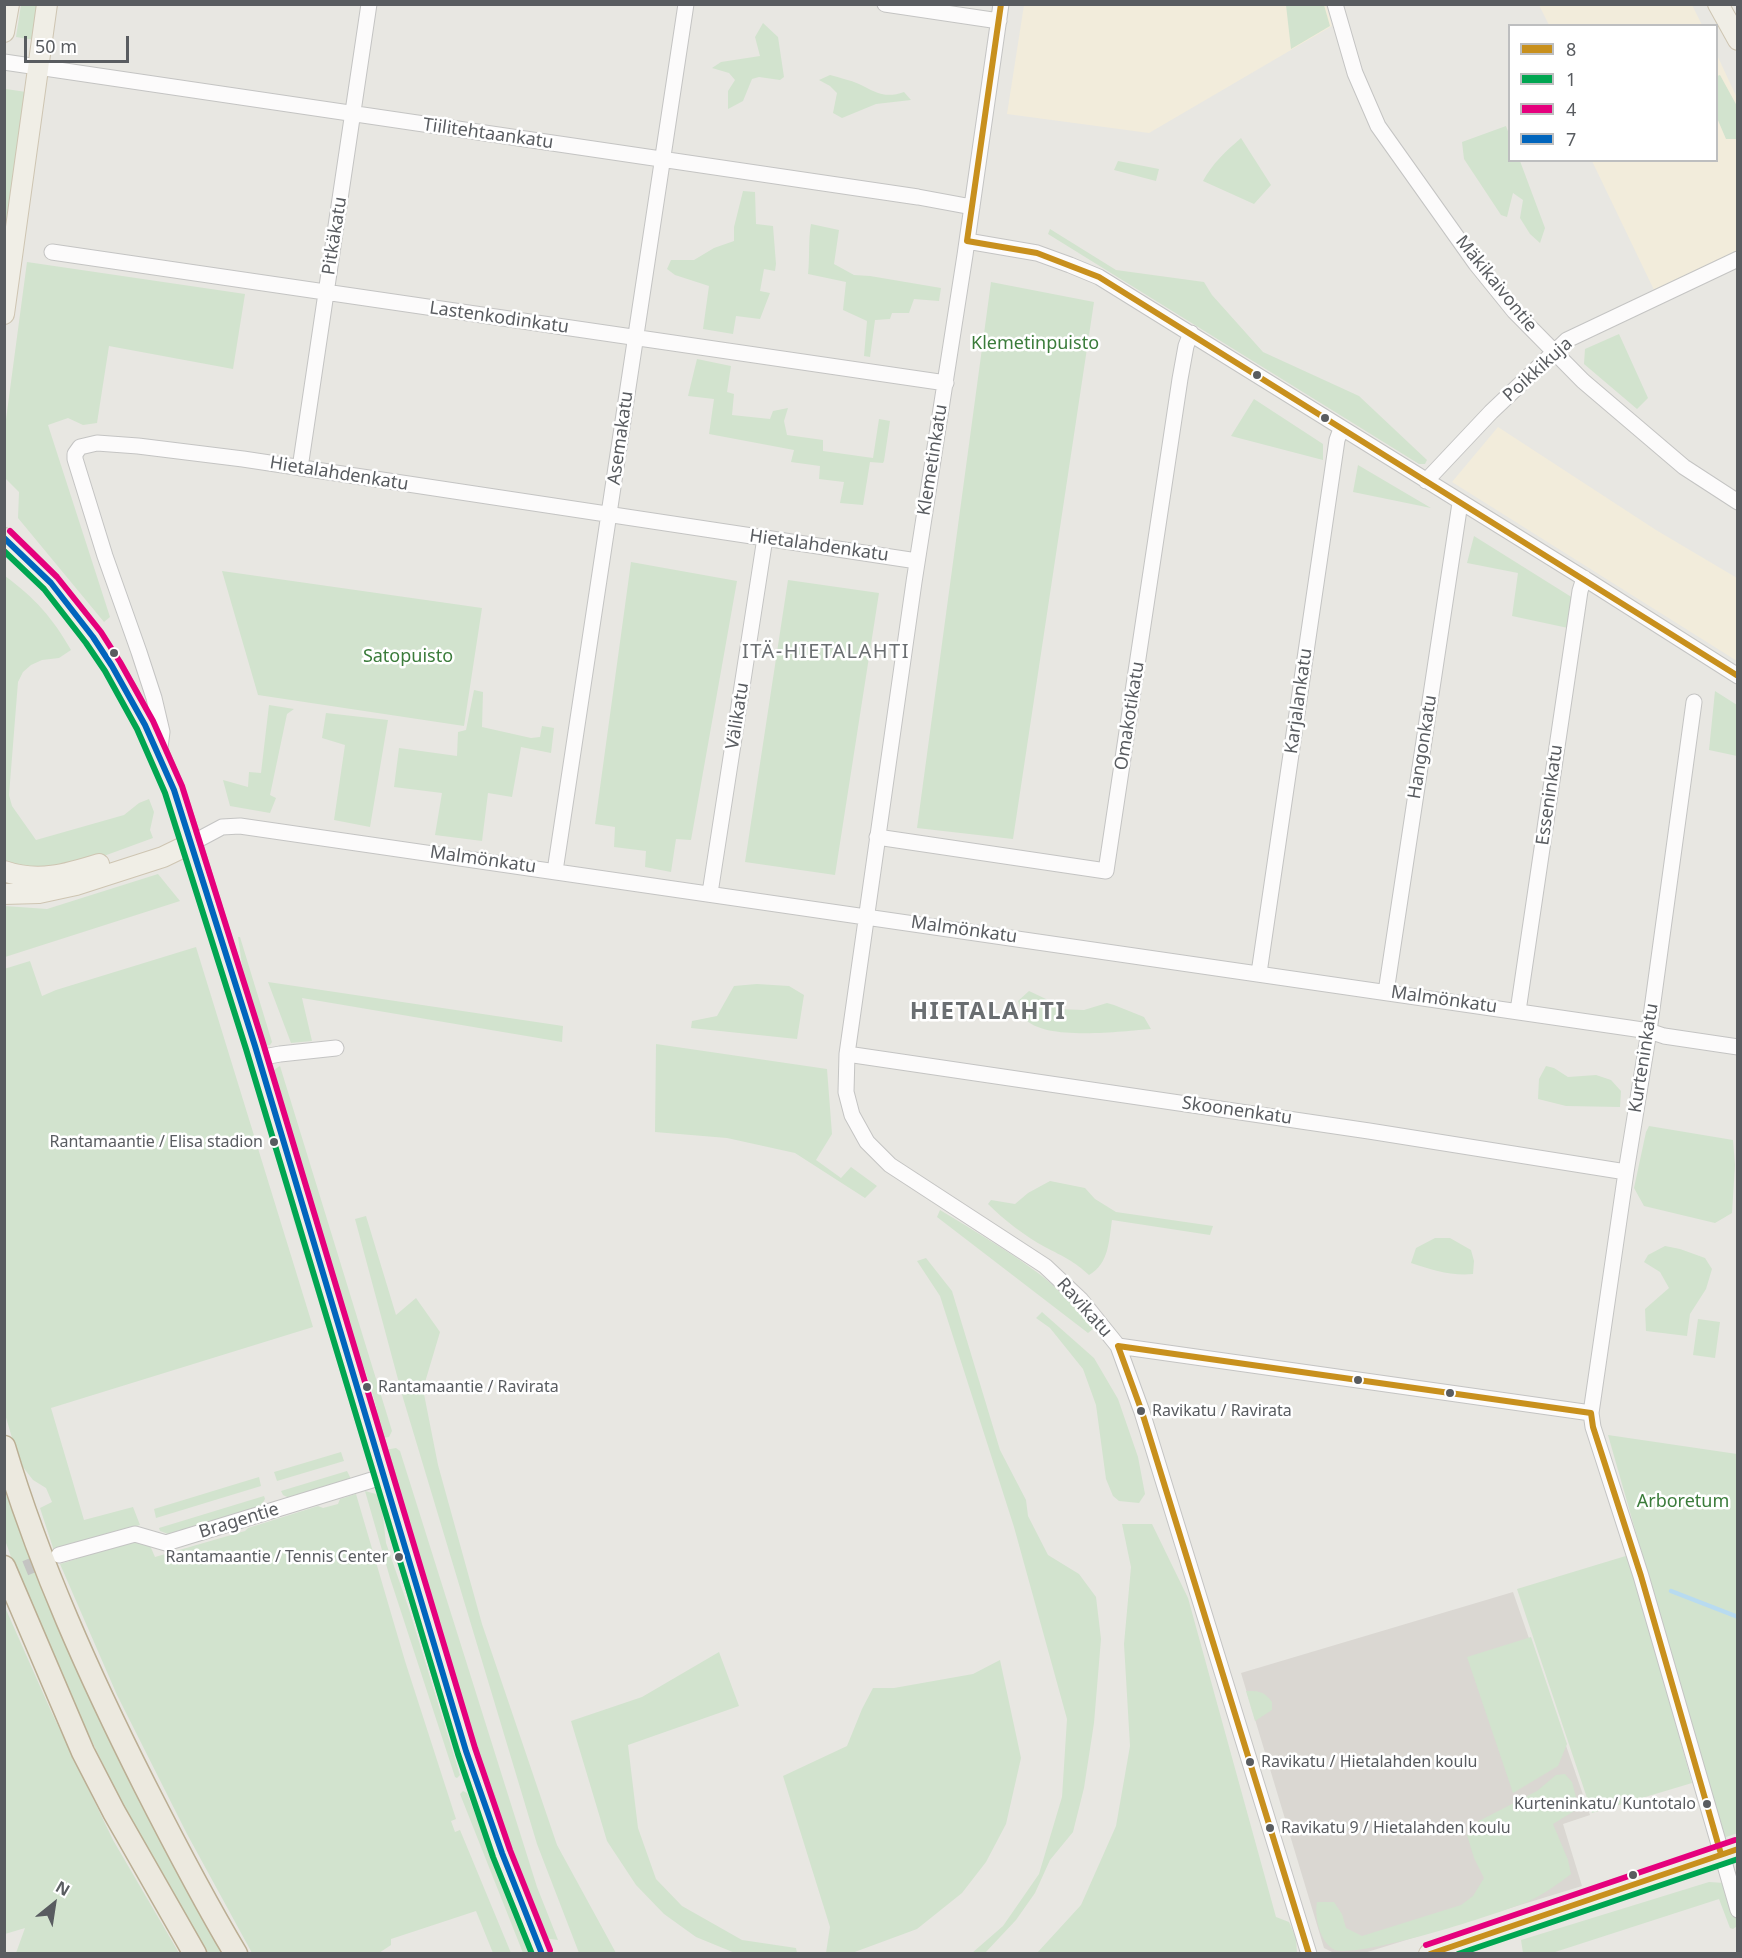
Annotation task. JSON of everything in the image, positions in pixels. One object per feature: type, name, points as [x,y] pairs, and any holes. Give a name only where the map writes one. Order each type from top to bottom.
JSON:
[{"type":"highway","points":[[4,1447],[48,1572],[110,1716],[175,1844],[236,1953]]},
{"type":"highway","points":[[4,1567],[83,1752],[125,1832],[195,1953]]},
{"type":"main road","points":[[4,32],[9,4]]},
{"type":"main road","points":[[4,314],[47,4]]},
{"type":"main road","points":[[1718,4],[1737,40]]},
{"type":"main road","points":[[1729,4],[1737,24]]},
{"type":"main road","points":[[4,538],[52,585],[78,616],[120,680],[159,755],[192,843],[475,1780],[499,1849],[542,1953]]},
{"type":"main road","name":"Malmönkatu","points":[[4,872],[23,877],[52,877],[158,845],[192,843]]},
{"type":"main road","name":"Malmönkatu","points":[[4,894],[39,893],[76,885],[163,857],[192,843]]},
{"type":"main road","points":[[1429,1953],[1729,1851]]},
{"type":"street","name":"Pitkäkatu","points":[[300,468],[369,4]]},
{"type":"street","name":"Asemakatu","points":[[555,871],[686,4]]},
{"type":"street","points":[[885,4],[999,21]]},
{"type":"street","name":"Klemetinkatu","points":[[867,915],[917,561],[1001,4]]},
{"type":"street","name":"Mäkikaivontie","points":[[1335,4],[1355,73],[1378,126],[1476,264],[1515,311],[1583,381],[1684,467],[1737,502]]},
{"type":"street","name":"Tiilitehtaankatu","points":[[4,62],[972,207]]},
{"type":"street","points":[[967,241],[1036,253],[1099,277],[1584,578],[1737,676]]},
{"type":"street","name":"Lastenkodinkatu","points":[[52,252],[945,383]]},
{"type":"street","name":"Poikkikuja","points":[[1426,481],[1491,412],[1567,340],[1737,259]]},
{"type":"street","name":"Omakotikatu","points":[[877,837],[1106,871],[1180,379],[1186,346],[1191,333]]},
{"type":"street","name":"Karjalankatu","points":[[1259,973],[1337,440],[1341,429]]},
{"type":"street","name":"Hietalahdenkatu","points":[[159,755],[162,732],[154,698],[105,556],[75,459],[75,454],[80,447],[97,442],[243,459],[917,561]]},
{"type":"street","name":"Hangonkatu","points":[[1386,992],[1460,502]]},
{"type":"street","name":"Välikatu","points":[[710,893],[765,538]]},
{"type":"street","name":"Esseninkatu","points":[[1518,1011],[1580,591],[1584,578]]},
{"type":"street","name":"Kurteninkatu","points":[[1591,1413],[1649,1031],[1694,702]]},
{"type":"street","name":"Malmönkatu","points":[[192,843],[222,827],[240,825],[1518,1011],[1737,1047]]},
{"type":"street","name":"Ravikatu","points":[[867,915],[845,1069],[846,1092],[852,1115],[867,1142],[890,1165],[1045,1266],[1081,1300],[1118,1346],[1145,1422],[1309,1953]]},
{"type":"street","points":[[258,1058],[336,1048]]},
{"type":"street","name":"Skoonenkatu","points":[[847,1054],[1370,1131],[1626,1172]]},
{"type":"street","points":[[1118,1346],[1591,1413],[1593,1427],[1729,1851],[1737,1910]]},
{"type":"street","name":"Bragentie","points":[[59,1555],[135,1533],[166,1543],[385,1476]]},
{"type":"shaded area","points":[[1024,5],[1326,5],[1332,26],[1149,133],[1007,114]]},
{"type":"shaded area","points":[[1539,5],[1692,5],[1702,24],[1548,24]]},
{"type":"shaded area","points":[[1718,57],[1737,98],[1737,254],[1655,292],[1592,162],[1718,162]]},
{"type":"shaded area","points":[[1498,427],[1656,530],[1737,578],[1737,661],[1452,482]]},
{"type":"shaded area","points":[[1513,1592],[1590,1815],[1563,1824],[1582,1886],[1364,1953],[1334,1953],[1324,1948],[1241,1673]]},
{"type":"green space","points":[[21,5],[40,5],[35,40],[16,37]]},
{"type":"green space","points":[[1286,5],[1324,5],[1330,26],[1291,49]]},
{"type":"green space","points":[[763,23],[778,37],[784,77],[780,80],[759,77],[752,79],[743,101],[728,109],[728,91],[735,80],[729,73],[712,68],[721,62],[760,56],[755,37]]},
{"type":"green space","points":[[830,75],[880,94],[891,95],[904,92],[911,100],[876,104],[842,118],[833,113],[837,93],[819,80]]},
{"type":"green space","points":[[1720,75],[1737,106],[1737,139],[1726,139],[1718,120],[1718,76]]},
{"type":"green space","points":[[6,89],[26,92],[5,234],[4,102]]},
{"type":"green space","points":[[1506,126],[1508,162],[1520,162],[1545,228],[1540,243],[1530,234],[1520,218],[1523,200],[1513,193],[1507,217],[1501,215],[1464,159],[1462,142]]},
{"type":"green space","points":[[1241,138],[1271,185],[1254,204],[1203,181],[1220,158]]},
{"type":"green space","points":[[1118,161],[1159,169],[1156,181],[1114,170]]},
{"type":"green space","points":[[743,191],[755,192],[756,224],[773,226],[775,271],[764,269],[760,291],[770,293],[760,319],[736,316],[733,334],[703,329],[709,286],[675,275],[667,269],[671,260],[694,260],[714,248],[734,241],[734,227]]},
{"type":"green space","points":[[811,224],[839,230],[834,264],[854,275],[941,288],[939,301],[914,299],[909,313],[892,313],[890,319],[875,320],[870,357],[864,356],[867,321],[843,310],[846,282],[808,274]]},
{"type":"green space","points":[[1050,229],[1116,270],[1204,282],[1212,295],[1263,352],[1359,396],[1427,460],[1425,464],[1419,464],[1048,234]]},
{"type":"green space","points":[[27,262],[245,294],[233,369],[109,346],[97,423],[83,425],[68,418],[48,425],[110,617],[104,622],[18,518],[19,492],[5,478],[5,427]]},
{"type":"green space","name":"Klemetinpuisto","points":[[991,282],[1094,302],[1013,839],[917,828]]},
{"type":"green space","points":[[1619,334],[1648,398],[1637,409],[1584,364],[1585,349]]},
{"type":"green space","points":[[697,359],[731,366],[727,392],[734,394],[732,415],[770,419],[773,411],[788,408],[784,421],[787,435],[823,440],[823,451],[873,458],[879,419],[890,421],[884,461],[883,463],[870,462],[863,505],[840,503],[844,482],[819,479],[820,466],[791,462],[794,450],[709,434],[714,399],[688,396]]},
{"type":"green space","points":[[1254,399],[1323,444],[1323,460],[1231,436]]},
{"type":"green space","points":[[1358,465],[1431,508],[1353,492]]},
{"type":"green space","points":[[1474,536],[1573,598],[1568,628],[1512,616],[1518,573],[1467,563]]},
{"type":"green space","points":[[631,562],[737,581],[691,840],[676,839],[671,872],[645,867],[646,851],[614,847],[615,827],[595,824]]},
{"type":"green space","name":"Satopuisto","points":[[222,571],[482,608],[464,726],[258,695]]},
{"type":"green space","points":[[5,576],[42,609],[71,650],[59,658],[42,660],[31,665],[23,672],[18,682],[9,795],[12,806],[36,840],[124,815],[139,803],[149,799],[154,812],[150,830],[153,838],[71,868],[52,872],[5,865]]},
{"type":"green space","points":[[788,580],[879,593],[835,875],[745,862]]},
{"type":"green space","points":[[474,690],[483,692],[482,727],[531,738],[540,737],[542,726],[554,728],[551,753],[521,747],[512,797],[488,793],[482,841],[435,835],[442,793],[394,787],[399,748],[457,756],[458,732],[466,730]]},
{"type":"green space","points":[[1715,691],[1737,705],[1737,756],[1709,750]]},
{"type":"green space","points":[[269,705],[294,709],[287,714],[270,795],[276,798],[270,813],[230,806],[223,780],[248,787],[249,772],[261,773]]},
{"type":"green space","points":[[326,713],[388,720],[370,827],[334,820],[345,745],[322,738]]},
{"type":"green space","points":[[158,874],[180,901],[5,957],[5,906],[47,909]]},
{"type":"green space","points":[[238,937],[240,937],[272,1042],[270,1045],[265,1046],[260,1042],[246,992]]},
{"type":"green space","points":[[196,947],[313,1327],[51,1408],[84,1520],[133,1507],[140,1525],[89,1539],[141,1538],[148,1541],[155,1557],[245,1531],[248,1528],[318,1506],[323,1508],[338,1504],[340,1499],[356,1494],[405,1661],[456,1819],[451,1821],[455,1832],[460,1830],[511,1953],[493,1953],[476,1911],[391,1939],[391,1945],[379,1953],[252,1953],[187,1834],[117,1695],[60,1564],[76,1559],[70,1545],[54,1551],[40,1508],[52,1502],[46,1488],[33,1480],[19,1462],[5,1414],[4,969],[30,961],[42,996]]},
{"type":"green space","points":[[268,982],[563,1026],[562,1042],[302,998],[312,1041],[291,1043]]},
{"type":"green space","points":[[757,984],[789,986],[804,995],[797,1039],[691,1028],[692,1021],[717,1016],[734,986]]},
{"type":"green space","points":[[1029,991],[1046,999],[1057,1009],[1084,1010],[1107,1003],[1114,1005],[1144,1017],[1151,1029],[1104,1033],[1066,1033],[1048,1030],[1034,1025],[1023,1016],[1018,1001]]},
{"type":"green space","points":[[656,1044],[827,1069],[832,1134],[816,1160],[841,1178],[851,1167],[877,1186],[865,1198],[795,1153],[727,1138],[655,1132]]},
{"type":"green space","points":[[280,1066],[392,1431],[389,1437],[382,1438],[370,1385],[350,1335],[271,1076],[272,1071]]},
{"type":"green space","points":[[1546,1066],[1568,1077],[1596,1075],[1611,1080],[1621,1091],[1620,1107],[1566,1106],[1538,1099],[1539,1079]]},
{"type":"green space","points":[[1649,1126],[1733,1140],[1735,1165],[1732,1213],[1715,1223],[1644,1206],[1634,1188]]},
{"type":"green space","points":[[1050,1181],[1085,1188],[1095,1199],[1116,1212],[1213,1226],[1210,1235],[1112,1220],[1109,1243],[1104,1258],[1101,1265],[1089,1275],[1022,1233],[988,1204],[991,1200],[1015,1204],[1028,1193]]},
{"type":"green space","points":[[290,1208],[301,1227],[366,1447],[362,1444]]},
{"type":"green space","points":[[940,1210],[1002,1248],[1046,1279],[1093,1329],[1088,1333],[937,1217]]},
{"type":"green space","points":[[366,1216],[396,1315],[416,1298],[440,1332],[423,1389],[438,1465],[482,1624],[557,1845],[616,1953],[579,1953],[537,1844],[403,1398],[355,1219]]},
{"type":"green space","points":[[1435,1238],[1450,1238],[1471,1250],[1474,1261],[1473,1274],[1449,1273],[1411,1263],[1416,1248]]},
{"type":"green space","points":[[1665,1246],[1705,1258],[1712,1269],[1706,1289],[1690,1314],[1687,1336],[1646,1331],[1645,1309],[1669,1288],[1660,1272],[1644,1262],[1648,1255]]},
{"type":"green space","points":[[926,1258],[952,1291],[1000,1450],[1026,1500],[1028,1516],[1048,1555],[1079,1574],[1096,1597],[1101,1639],[1094,1723],[1084,1788],[1073,1832],[1050,1860],[1035,1893],[1016,1920],[985,1953],[972,1953],[1003,1926],[1039,1874],[1062,1797],[1067,1719],[1014,1527],[940,1296],[917,1261]]},
{"type":"green space","points":[[1042,1312],[1094,1358],[1118,1399],[1138,1457],[1145,1494],[1139,1503],[1119,1501],[1113,1496],[1106,1479],[1096,1405],[1083,1369],[1050,1328],[1036,1318]]},
{"type":"green space","points":[[1698,1319],[1720,1322],[1715,1358],[1693,1355]]},
{"type":"green space","name":"Arboretum","points":[[1608,1435],[1737,1454],[1738,1833],[1723,1838]]},
{"type":"green space","points":[[396,1448],[400,1451],[537,1887],[558,1940],[544,1938],[485,1777],[385,1450]]},
{"type":"green space","points":[[341,1452],[344,1461],[277,1481],[274,1472]]},
{"type":"green space","points":[[347,1471],[351,1479],[289,1498],[281,1491]]},
{"type":"green space","points":[[259,1477],[261,1486],[156,1518],[154,1509]]},
{"type":"green space","points":[[365,1491],[376,1494],[381,1500],[386,1543],[409,1609],[460,1775],[457,1778],[390,1578]]},
{"type":"green space","points":[[7,1496],[56,1625],[117,1753],[226,1953],[206,1953],[174,1901],[115,1789],[33,1619],[5,1540],[5,1497]]},
{"type":"green space","points":[[264,1496],[265,1499],[261,1506],[168,1534],[160,1531],[159,1528]]},
{"type":"green space","points":[[1122,1524],[1152,1524],[1188,1598],[1276,1917],[1289,1922],[1296,1938],[1297,1953],[1037,1953],[1081,1905],[1116,1826],[1130,1746],[1124,1644],[1131,1567]]},
{"type":"green space","points":[[1629,1555],[1692,1783],[1592,1813],[1517,1589]]},
{"type":"green space","points":[[4,1605],[51,1711],[113,1840],[179,1953],[16,1953],[25,1928],[5,1934]]},
{"type":"green space","points":[[1531,1637],[1567,1744],[1558,1766],[1513,1793],[1467,1657]]},
{"type":"green space","points":[[719,1652],[739,1706],[628,1745],[638,1828],[656,1879],[682,1906],[742,1940],[796,1948],[797,1953],[735,1953],[696,1937],[664,1914],[636,1885],[607,1841],[571,1721],[642,1697]]},
{"type":"green space","points":[[1000,1660],[1021,1758],[1006,1824],[986,1862],[962,1893],[917,1929],[852,1953],[826,1953],[830,1927],[783,1776],[847,1746],[873,1688],[894,1688],[973,1674]]},
{"type":"green space","points":[[1246,1691],[1264,1694],[1272,1702],[1272,1710],[1255,1721]]},
{"type":"green space","points":[[1565,1774],[1572,1782],[1579,1808],[1553,1824],[1568,1860],[1571,1874],[1556,1885],[1535,1898],[1513,1907],[1461,1924],[1372,1948],[1350,1951],[1335,1950],[1325,1942],[1317,1922],[1317,1902],[1334,1902],[1342,1914],[1346,1928],[1362,1936],[1461,1905],[1473,1896],[1484,1878],[1474,1858],[1467,1835],[1477,1822],[1537,1791],[1556,1775]]},
{"type":"green space","points":[[463,1791],[467,1793],[529,1953],[523,1953],[460,1794]]},
{"type":"green space","points":[[1709,1882],[1725,1883],[1737,1920],[1737,1926],[1733,1929],[1730,1928],[1719,1899],[1552,1953],[1523,1953],[1521,1940]]},
{"type":"waterway","points":[[1671,1591],[1738,1617]]},
{"type":"tunnel","points":[[4,1577],[50,1558]]},
{"type":"transit line","name":"8","points":[[967,241],[1001,4]]},
{"type":"transit line","name":"8","points":[[967,241],[1037,253],[1099,277],[1738,676]]},
{"type":"transit line","name":"4","points":[[10,531],[57,577],[101,632],[153,721],[182,786],[263,1043],[475,1748],[510,1850],[550,1950]]},
{"type":"transit line","name":"7","points":[[4,538],[51,583],[93,637],[145,725],[174,790],[255,1046],[466,1751],[502,1853],[542,1954]]},
{"type":"transit line","name":"1","points":[[4,551],[44,589],[105,671],[137,729],[165,793],[246,1049],[458,1754],[493,1857],[532,1954]]},
{"type":"transit line","name":"8","points":[[1309,1954],[1142,1412],[1118,1346],[1591,1413],[1593,1427],[1641,1576],[1721,1854]]},
{"type":"transit line","name":"4","points":[[1426,1945],[1735,1840]]},
{"type":"transit line","name":"8","points":[[1430,1954],[1738,1849]]},
{"type":"transit line","name":"1","points":[[1458,1954],[1738,1859]]},
{"type":"place","name":"Rantamaantie / Elisa stadion","points":[[274,1142]]},
{"type":"place","name":"Rantamaantie / Ravirata","points":[[367,1387]]},
{"type":"place","name":"Ravikatu / Ravirata","points":[[1141,1411]]},
{"type":"place","name":"Rantamaantie / Tennis Center","points":[[399,1557]]},
{"type":"place","name":"Ravikatu / Hietalahden koulu","points":[[1250,1762]]},
{"type":"place","name":"Kurteninkatu/ Kuntotalo","points":[[1707,1804]]},
{"type":"place","name":"Ravikatu 9 / Hietalahden koulu","points":[[1270,1828]]},
{"type":"district","name":"ITÄ-HIETALAHTI","points":[[826,652]]},
{"type":"district","name":"HIETALAHTI","points":[[988,1012]]}]
